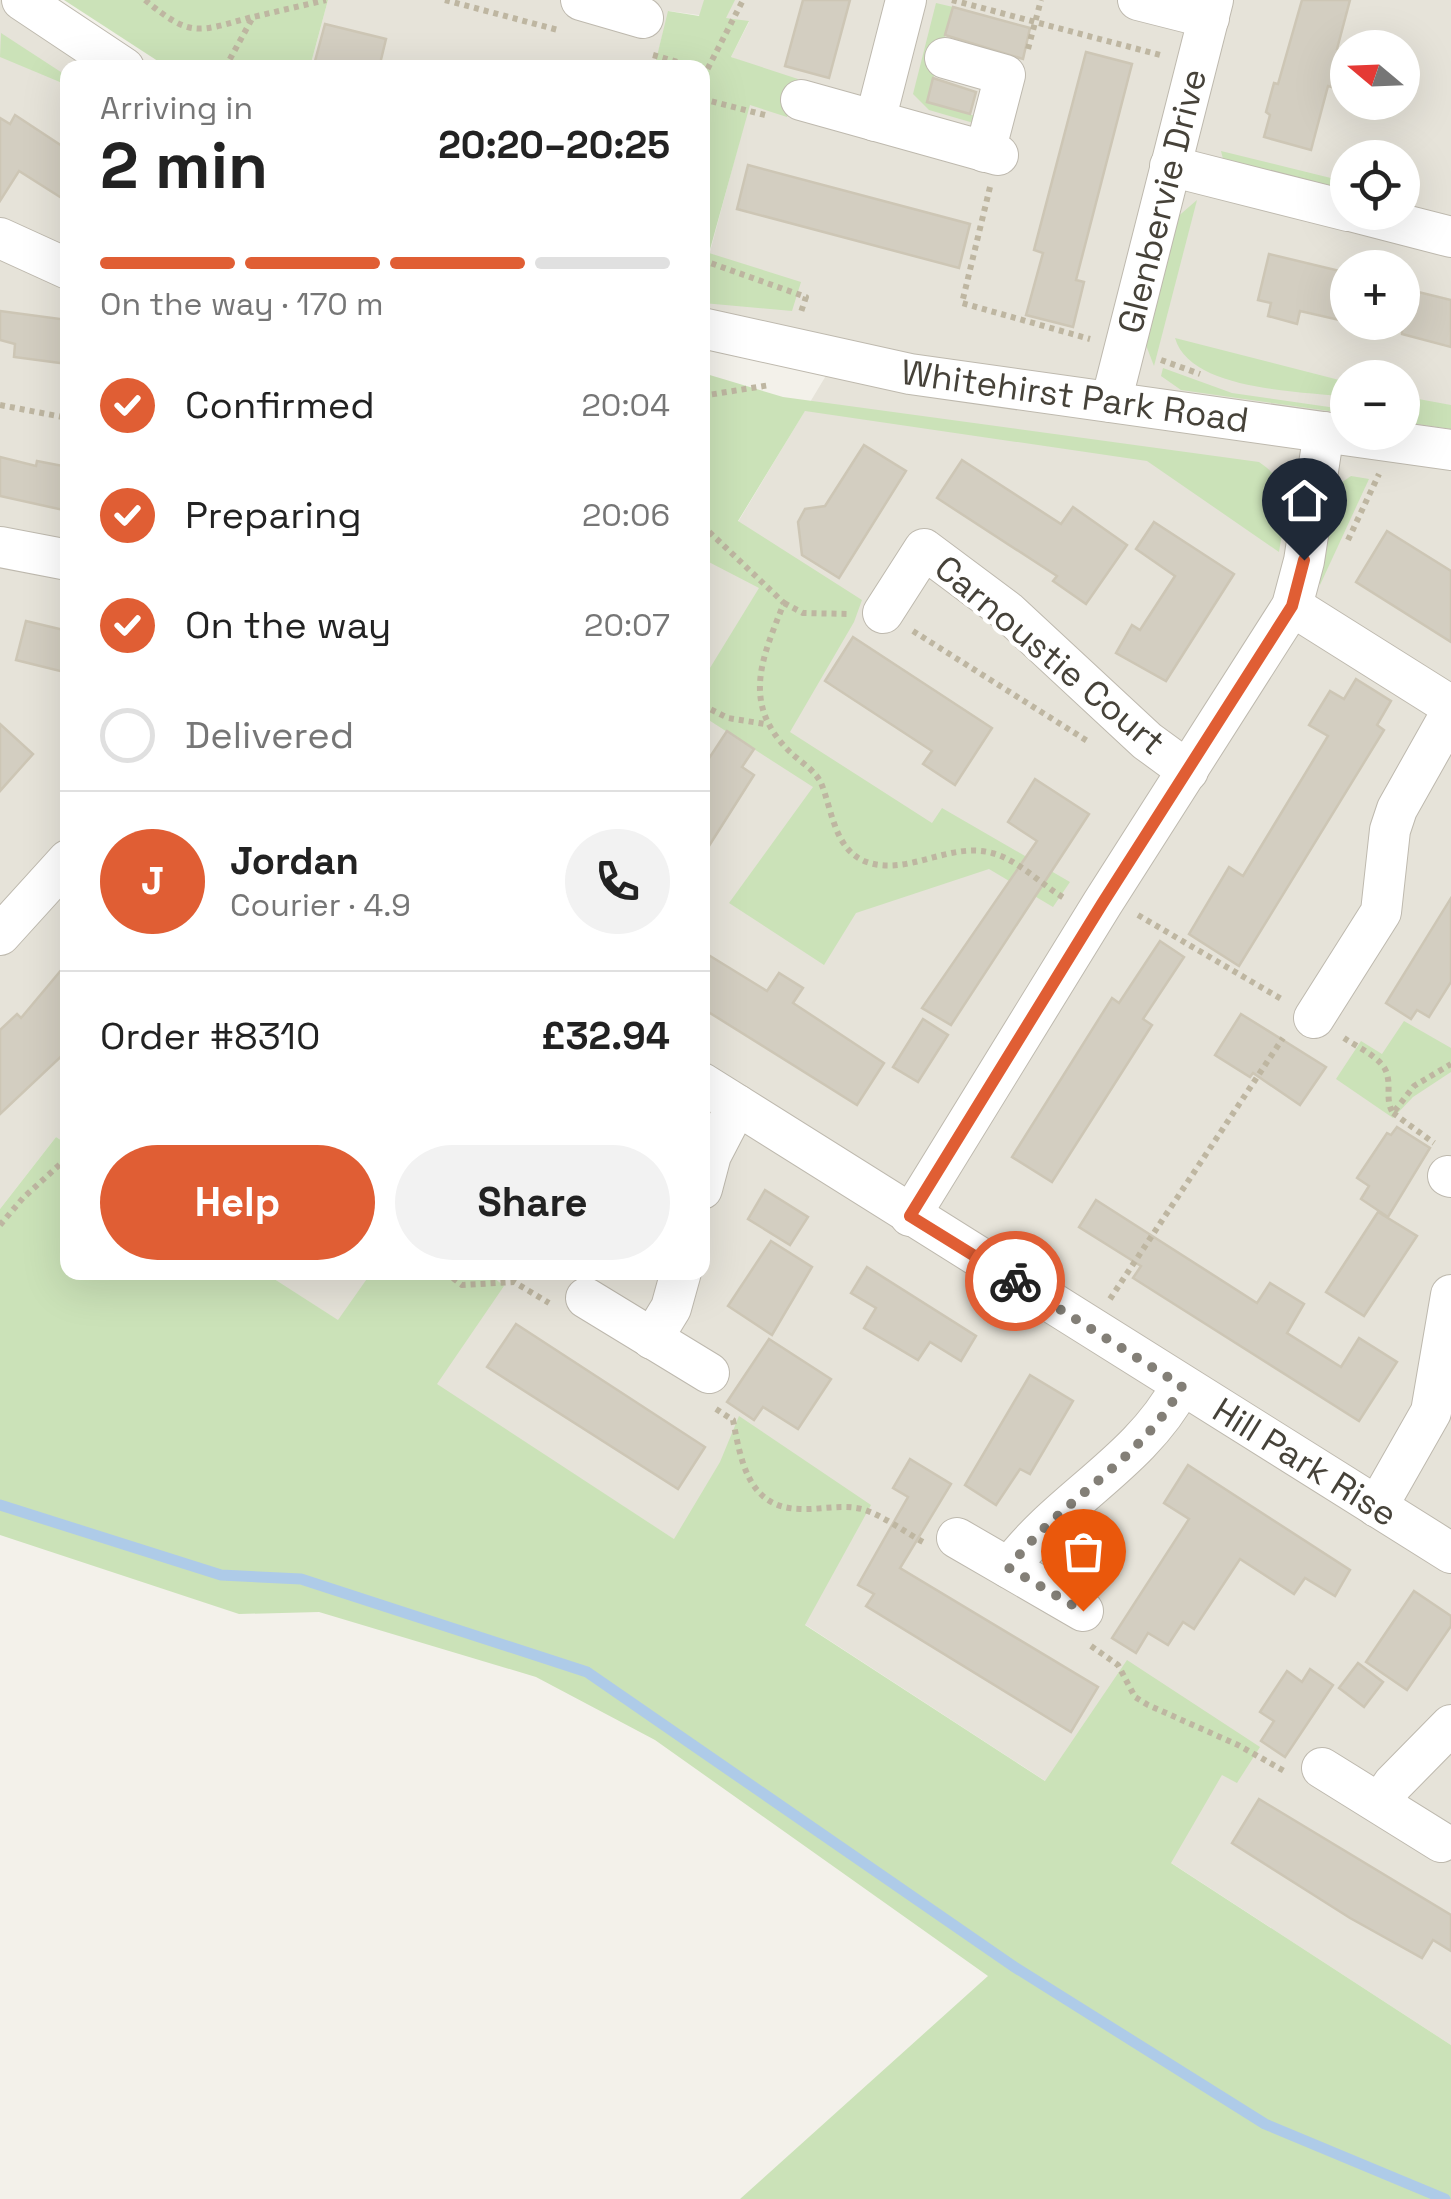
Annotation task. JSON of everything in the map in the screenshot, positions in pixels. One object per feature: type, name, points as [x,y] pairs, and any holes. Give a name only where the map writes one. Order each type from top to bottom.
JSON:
[{"type":"street","points":[[22,0],[112,60]]},
{"type":"street","points":[[874,121],[906,0]]},
{"type":"street","points":[[1138,0],[1211,9]]},
{"type":"street","name":"Glenbervie Drive","points":[[1112,402],[1211,9]]},
{"type":"street","points":[[578,17],[644,18]]},
{"type":"street","points":[[801,100],[992,154],[1005,75],[945,58]]},
{"type":"street","points":[[1170,166],[1330,207]]},
{"type":"street","points":[[1420,229],[1451,237]]},
{"type":"street","points":[[0,238],[60,265]]},
{"type":"street","name":"Whitehirst Park Road","points":[[710,330],[910,374],[1451,450]]},
{"type":"street","points":[[910,1216],[1292,606],[1304,560],[1324,432]]},
{"type":"street","points":[[0,547],[60,558]]},
{"type":"street","name":"Carnoustie Court","points":[[883,613],[924,549],[1006,610],[1147,741],[1188,771]]},
{"type":"street","points":[[1292,606],[1451,710],[1397,809],[1390,830],[1381,912],[1308,1014]]},
{"type":"street","points":[[0,935],[60,869]]},
{"type":"street","name":"Hill Park Rise","points":[[710,1088],[1451,1553]]},
{"type":"street","points":[[710,1159],[737,1105]]},
{"type":"street","points":[[652,1339],[672,1308],[679,1280]]},
{"type":"street","points":[[1377,1507],[1431,1412],[1451,1295]]},
{"type":"street","points":[[586,1298],[709,1373]]},
{"type":"street","points":[[1009,1568],[1030,1540],[1134,1452],[1182,1386]]},
{"type":"street","points":[[957,1538],[1083,1611]]},
{"type":"street","points":[[1380,1803],[1451,1725]]},
{"type":"street","points":[[1322,1768],[1441,1842]]},
{"type":"path","points":[[146,0],[186,29],[206,30],[326,0]]},
{"type":"path","points":[[445,0],[578,17]]},
{"type":"path","points":[[710,60],[743,0]]},
{"type":"path","points":[[952,0],[1170,57]]},
{"type":"path","points":[[1024,60],[1042,0]]},
{"type":"path","points":[[229,60],[253,17]]},
{"type":"path","points":[[710,100],[796,124],[801,100]]},
{"type":"path","points":[[992,154],[962,303],[1124,349]]},
{"type":"path","points":[[710,263],[806,296],[788,350]]},
{"type":"path","points":[[0,405],[60,416]]},
{"type":"path","points":[[710,534],[784,603],[802,613],[846,616],[869,605],[1092,744]]},
{"type":"path","points":[[784,603],[763,654],[759,694],[765,724],[819,778],[838,834],[848,851],[879,866],[950,854],[994,853],[1063,897],[1123,906],[1308,1014],[1382,1064],[1393,1114],[1445,1166]]},
{"type":"path","points":[[710,709],[728,718],[765,724]]},
{"type":"path","points":[[1090,1329],[1308,1014]]},
{"type":"path","points":[[1393,1114],[1414,1086],[1451,1064]]},
{"type":"path","points":[[0,1224],[60,1164]]},
{"type":"path","points":[[455,1280],[462,1285],[514,1282],[572,1316],[586,1298]]},
{"type":"path","points":[[709,1373],[695,1397],[733,1420],[741,1460],[752,1487],[762,1497],[776,1506],[801,1510],[824,1506],[863,1509],[945,1554],[957,1538]]},
{"type":"path","points":[[1083,1611],[1069,1630],[1118,1666],[1135,1696],[1238,1744],[1310,1785],[1322,1768]]},
{"type":"shaded area","points":[[0,0],[22,0],[113,60],[60,60],[60,1140],[56,1137],[0,1209]]},
{"type":"shaded area","points":[[328,0],[1451,0],[1451,2045],[276,1280],[710,1280],[710,562],[836,359],[710,330],[710,252],[759,68],[731,57],[749,22],[669,11],[656,60],[312,60]]},
{"type":"green space","points":[[64,0],[328,0],[312,60],[156,60]]},
{"type":"green space","points":[[704,0],[735,0],[726,18],[749,21],[731,57],[798,79],[787,117],[750,105],[710,249],[710,60],[656,60],[668,11],[699,16]]},
{"type":"green space","points":[[936,3],[953,7],[927,102],[979,117],[977,124],[929,110],[913,94]]},
{"type":"green space","points":[[1,33],[60,71],[60,82],[0,57]]},
{"type":"green space","points":[[1221,151],[1330,178],[1330,188],[1223,159]]},
{"type":"green space","points":[[1197,200],[1154,366],[1144,340],[1175,219]]},
{"type":"green space","points":[[710,253],[801,282],[792,311],[710,304]]},
{"type":"green space","points":[[1175,338],[1330,378],[1330,395],[1249,385],[1202,369],[1185,356]]},
{"type":"green space","points":[[1163,368],[1232,393],[1330,407],[1330,411],[1181,390],[1161,376]]},
{"type":"green space","points":[[710,375],[783,397],[1259,462],[1278,481],[1284,502],[1279,552],[1147,461],[805,411],[738,521],[862,600],[854,622],[790,732],[932,823],[942,808],[1070,882],[1053,907],[989,869],[856,913],[824,965],[729,903],[813,787],[710,721],[710,668],[759,588],[710,563]]},
{"type":"green space","points":[[1420,399],[1451,405],[1451,429],[1420,424]]},
{"type":"green space","points":[[1351,476],[1369,479],[1320,585],[1316,565],[1338,485]]},
{"type":"green space","points":[[1404,1021],[1451,1048],[1451,1072],[1413,1097],[1393,1118],[1336,1079],[1361,1041],[1382,1054]]},
{"type":"green space","points":[[56,1137],[60,1140],[60,1280],[276,1280],[338,1320],[366,1280],[497,1280],[504,1286],[437,1384],[674,1539],[720,1462],[739,1416],[871,1505],[805,1625],[1045,1781],[1127,1660],[1260,1747],[1237,1783],[1222,1775],[1171,1863],[1451,2045],[1451,2199],[740,2199],[988,1976],[655,1740],[536,1677],[319,1612],[239,1614],[0,1535],[0,1209]]},
{"type":"building","points":[[803,0],[850,0],[829,78],[785,66]]},
{"type":"building","points":[[1302,0],[1350,0],[1342,30],[1330,30],[1330,87],[1311,150],[1264,137],[1270,115],[1266,112],[1274,83],[1278,84]]},
{"type":"building","points":[[953,7],[1030,28],[1023,59],[945,35]]},
{"type":"building","points":[[325,24],[386,39],[381,60],[315,60]]},
{"type":"building","points":[[1086,52],[1132,64],[1076,280],[1084,282],[1073,327],[1026,315],[1043,253],[1034,250]]},
{"type":"building","points":[[933,78],[976,92],[970,114],[927,102]]},
{"type":"building","points":[[15,115],[60,145],[60,197],[19,171],[0,201],[0,118],[10,124]]},
{"type":"building","points":[[748,165],[970,224],[959,268],[737,209]]},
{"type":"building","points":[[1269,254],[1330,269],[1330,318],[1300,311],[1297,324],[1268,316],[1271,303],[1258,300]]},
{"type":"building","points":[[1420,292],[1451,300],[1451,347],[1420,339]]},
{"type":"building","points":[[0,311],[60,319],[60,363],[14,357],[15,344],[0,340]]},
{"type":"building","points":[[864,445],[906,471],[839,578],[802,555],[798,522],[805,509],[825,506]]},
{"type":"building","points":[[0,457],[36,466],[37,461],[60,465],[60,509],[0,496]]},
{"type":"building","points":[[962,460],[1061,524],[1073,507],[1127,545],[1086,604],[1053,581],[1057,576],[937,498]]},
{"type":"building","points":[[1154,522],[1234,574],[1166,681],[1116,653],[1132,625],[1140,630],[1175,576],[1136,549]]},
{"type":"building","points":[[1387,531],[1451,571],[1451,642],[1356,582]]},
{"type":"building","points":[[26,621],[60,629],[60,671],[16,660]]},
{"type":"building","points":[[853,637],[992,728],[955,785],[923,764],[932,751],[825,681]]},
{"type":"building","points":[[1356,679],[1391,701],[1377,725],[1384,730],[1239,966],[1189,934],[1229,867],[1243,876],[1328,736],[1309,725],[1330,691],[1344,699]]},
{"type":"building","points":[[0,724],[33,754],[0,791]]},
{"type":"building","points":[[727,731],[754,749],[742,767],[754,775],[710,844],[710,757]]},
{"type":"building","points":[[1035,779],[1089,814],[951,1025],[922,1008],[1037,841],[1008,822]]},
{"type":"building","points":[[1451,898],[1451,982],[1429,1017],[1417,1010],[1411,1019],[1386,1003]]},
{"type":"building","points":[[1160,941],[1184,957],[1143,1019],[1152,1025],[1052,1182],[1012,1157],[1112,998],[1119,1003]]},
{"type":"building","points":[[710,956],[767,991],[779,973],[803,988],[793,1003],[884,1063],[857,1105],[710,1013]]},
{"type":"building","points":[[60,972],[60,1058],[0,1114],[0,1030],[17,1014],[21,1018]]},
{"type":"building","points":[[1241,1014],[1326,1067],[1300,1105],[1253,1073],[1250,1077],[1215,1055]]},
{"type":"building","points":[[923,1019],[948,1035],[918,1082],[893,1067]]},
{"type":"building","points":[[1397,1127],[1430,1148],[1388,1217],[1361,1199],[1369,1186],[1357,1178],[1387,1133],[1391,1135]]},
{"type":"building","points":[[765,1190],[808,1217],[790,1245],[748,1219]]},
{"type":"building","points":[[1096,1200],[1257,1303],[1270,1283],[1304,1304],[1287,1333],[1341,1367],[1359,1338],[1397,1362],[1359,1421],[1133,1278],[1141,1266],[1079,1227]]},
{"type":"building","points":[[1378,1212],[1417,1236],[1364,1316],[1326,1292]]},
{"type":"building","points":[[771,1241],[812,1267],[772,1335],[728,1306]]},
{"type":"building","points":[[867,1267],[976,1336],[961,1361],[930,1342],[918,1360],[864,1328],[876,1308],[851,1293]]},
{"type":"building","points":[[516,1324],[705,1447],[678,1489],[487,1367]]},
{"type":"building","points":[[769,1339],[831,1379],[798,1429],[763,1407],[754,1420],[727,1402]]},
{"type":"building","points":[[1030,1375],[1073,1401],[1030,1474],[1020,1469],[996,1505],[965,1485]]},
{"type":"building","points":[[910,1459],[951,1484],[900,1568],[1098,1687],[1071,1732],[866,1606],[874,1594],[858,1585],[908,1497],[893,1488]]},
{"type":"building","points":[[1188,1465],[1350,1570],[1335,1596],[1305,1578],[1294,1594],[1240,1559],[1194,1629],[1183,1622],[1168,1645],[1148,1633],[1136,1653],[1112,1638],[1189,1519],[1164,1503]]},
{"type":"building","points":[[1414,1591],[1451,1616],[1451,1626],[1407,1690],[1366,1662]]},
{"type":"building","points":[[1358,1663],[1383,1682],[1364,1707],[1339,1688]]},
{"type":"building","points":[[1310,1669],[1333,1685],[1285,1757],[1261,1741],[1274,1721],[1260,1712],[1287,1671],[1302,1682]]},
{"type":"building","points":[[1259,1799],[1451,1915],[1451,1951],[1433,1940],[1422,1958],[1350,1918],[1232,1843]]},
{"type":"waterway","points":[[0,1505],[221,1575],[301,1579],[587,1672],[1013,1966],[1265,2124],[1445,2199]]},
{"type":"way so far","points":[[1015,1281],[1182,1386],[1134,1452],[1030,1540],[1009,1568],[1083,1611]]},
{"type":"route","points":[[1015,1281],[910,1216],[1292,606],[1304,560]]}]
